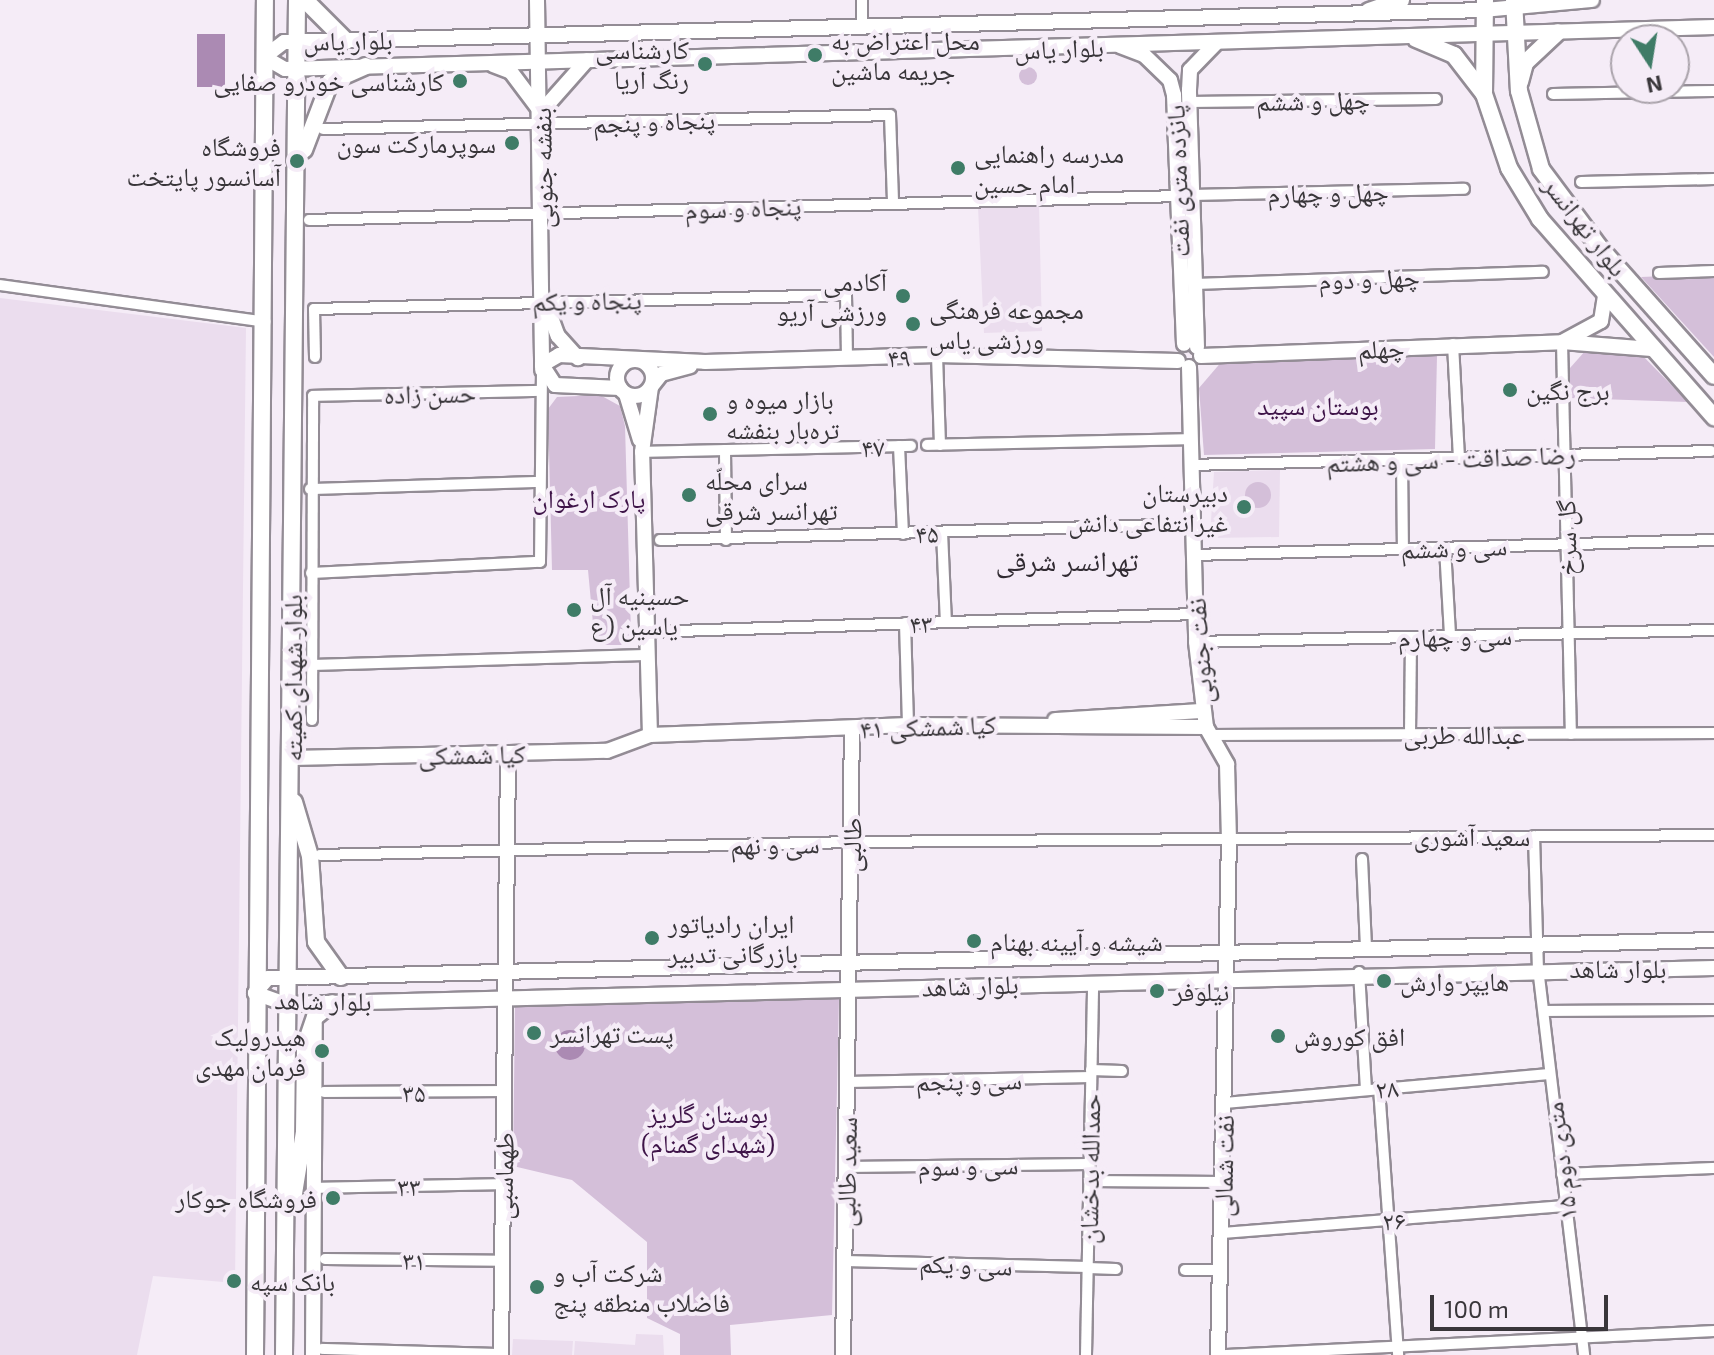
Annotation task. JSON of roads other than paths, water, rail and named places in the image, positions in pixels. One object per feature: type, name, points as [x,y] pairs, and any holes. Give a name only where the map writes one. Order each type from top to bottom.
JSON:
[{"type":"main road","name":"بلوار شهدای کمیته","points":[[255,1355],[255,993],[265,322],[265,0]]},
{"type":"main road","name":"بلوار شهدای کمیته","points":[[284,1355],[287,1219],[285,977],[292,758],[300,163],[305,68],[305,42],[297,0]]},
{"type":"main road","points":[[305,0],[346,41]]},
{"type":"main road","points":[[1369,11],[1401,0]]},
{"type":"main road","name":"بلوار تهرانسر","points":[[1514,4],[1519,91],[1541,169],[1559,198],[1714,376]]},
{"type":"main road","name":"بلوار تهرانسر","points":[[1485,5],[1486,100],[1530,205],[1605,297],[1714,417]]},
{"type":"main road","points":[[1519,91],[1525,63],[1558,32]]},
{"type":"main road","points":[[1416,39],[1454,55],[1486,100]]},
{"type":"main road","points":[[300,163],[325,89],[366,66]]},
{"type":"main road","points":[[1486,100],[1496,72],[1510,73],[1519,91]]},
{"type":"main road","points":[[291,794],[310,856],[316,942],[341,977]]},
{"type":"main road","points":[[287,1219],[299,1178],[305,1046],[315,1017],[332,1003]]},
{"type":"street","name":"بنفشه جنوبی","points":[[311,573],[530,566],[544,556],[538,482],[539,391],[545,301],[537,0]]},
{"type":"street","points":[[862,0],[862,53]]},
{"type":"street","name":"بلوار یاس","points":[[264,57],[305,42],[1369,11],[1592,0]]},
{"type":"street","points":[[1514,34],[1714,27]]},
{"type":"street","name":"بلوار یاس","points":[[264,57],[305,68],[1485,38],[1514,34]]},
{"type":"street","name":"پانزده متری نفت","points":[[1188,354],[1182,102],[1190,70],[1216,43]]},
{"type":"street","name":"پانزده متری نفت","points":[[1120,46],[1144,55],[1170,80],[1182,102]]},
{"type":"street","points":[[489,63],[511,72],[541,118],[587,60]]},
{"type":"street","points":[[1553,94],[1714,91]]},
{"type":"street","name":"چهل و ششم","points":[[1182,102],[1436,99]]},
{"type":"street","name":"پنجاه و پنجم","points":[[323,129],[541,118],[890,115],[893,203]]},
{"type":"street","points":[[1581,182],[1714,179]]},
{"type":"street","name":"چهل و چهارم","points":[[1184,195],[1464,189]]},
{"type":"street","name":"پنجاه و سوم","points":[[309,220],[1184,195]]},
{"type":"street","points":[[1659,273],[1714,271]]},
{"type":"street","name":"چهل و دوم","points":[[1188,284],[1543,272]]},
{"type":"street","points":[[0,285],[265,322]]},
{"type":"street","name":"پنجاه و یکم","points":[[315,357],[314,309],[846,295],[847,359]]},
{"type":"street","points":[[1562,342],[1595,328],[1605,297]]},
{"type":"street","name":"بنفشه جنوبی","points":[[545,301],[558,336],[578,358]]},
{"type":"street","name":"چهلم","points":[[1188,354],[1562,342],[1652,349]]},
{"type":"street","name":"گل سرخ","points":[[1562,342],[1571,734]]},
{"type":"street","points":[[1453,344],[1459,458]]},
{"type":"street","name":"۴۹","points":[[705,362],[937,355],[1093,358],[1188,354]]},
{"type":"street","name":"نفت جنوبی","points":[[1188,354],[1196,642],[1202,711],[1227,764],[1227,976]]},
{"type":"street","points":[[554,355],[705,362],[661,374],[651,387],[623,391],[555,385],[542,370],[554,355]]},
{"type":"street","points":[[937,355],[940,445]]},
{"type":"street","points":[[634,360],[650,369],[651,387],[642,452],[650,735]]},
{"type":"street","points":[[634,360],[619,370],[642,452]]},
{"type":"street","name":"حسن زاده","points":[[310,489],[310,400],[320,394],[539,391]]},
{"type":"street","points":[[927,445],[1191,439]]},
{"type":"street","points":[[899,446],[903,534]]},
{"type":"street","name":"۴۷","points":[[642,452],[911,446]]},
{"type":"street","points":[[725,450],[726,540]]},
{"type":"street","name":"رضا صداقت - سی و هشتم","points":[[1191,465],[1711,451]]},
{"type":"street","points":[[1402,459],[1403,549]]},
{"type":"street","points":[[312,720],[309,665],[310,489],[538,482]]},
{"type":"street","name":"۴۵","points":[[660,540],[1193,524]]},
{"type":"street","points":[[942,532],[946,622]]},
{"type":"street","name":"سی و ششم","points":[[1194,555],[1714,540]]},
{"type":"street","points":[[1445,548],[1450,636]]},
{"type":"street","name":"۴۳","points":[[647,632],[1195,614]]},
{"type":"street","points":[[905,623],[908,725]]},
{"type":"street","name":"سی و چهارم","points":[[1196,642],[1714,630]]},
{"type":"street","points":[[1410,734],[1411,637]]},
{"type":"street","points":[[309,665],[648,655]]},
{"type":"street","points":[[1023,723],[1202,711]]},
{"type":"street","name":"۴۱ کیا شمشکی","points":[[650,735],[1023,723],[1210,731]]},
{"type":"street","name":"طالبی","points":[[848,989],[852,728]]},
{"type":"street","name":"عبدالله طربی","points":[[1210,731],[1714,733]]},
{"type":"street","name":"کیا شمشکی","points":[[292,758],[607,751],[650,735]]},
{"type":"street","points":[[505,973],[508,753]]},
{"type":"street","name":"سعید آشوری","points":[[1229,838],[1714,835]]},
{"type":"street","name":"۱۵ متری دوم","points":[[1534,836],[1538,968],[1584,1355]]},
{"type":"street","name":"سی و نهم","points":[[320,855],[851,842],[1229,838]]},
{"type":"street","points":[[1362,859],[1366,946]]},
{"type":"street","name":"بلوار شاهد","points":[[1714,940],[1366,946],[285,977],[268,978],[255,993],[285,1004],[1359,972],[1714,968]]},
{"type":"street","points":[[1359,972],[1366,1089]]},
{"type":"street","name":"طهماسبی","points":[[501,1354],[505,973]]},
{"type":"street","name":"نفت شمالی","points":[[1218,1355],[1227,976]]},
{"type":"street","name":"حمدالله بدخشان","points":[[1086,1355],[1093,982]]},
{"type":"street","name":"سعید طالبی","points":[[843,1355],[848,989]]},
{"type":"street","points":[[1544,1011],[1714,1010]]},
{"type":"street","points":[[315,1017],[317,1352],[501,1354]]},
{"type":"street","name":"سی و پنجم","points":[[847,1082],[1122,1071]]},
{"type":"street","name":"۲۸","points":[[1224,1103],[1550,1074]]},
{"type":"street","points":[[1379,1088],[1398,1351]]},
{"type":"street","name":"۳۵","points":[[324,1092],[504,1091]]},
{"type":"street","name":"سی و سوم","points":[[846,1167],[1089,1164]]},
{"type":"street","points":[[1562,1174],[1714,1168]]},
{"type":"street","points":[[1089,1181],[1222,1182]]},
{"type":"street","name":"۳۳","points":[[314,1188],[503,1184]]},
{"type":"street","name":"۲۶","points":[[1221,1233],[1566,1206]]},
{"type":"street","name":"۳۱","points":[[325,1259],[502,1261]]},
{"type":"street","name":"سی و یکم","points":[[845,1261],[1116,1269]]},
{"type":"street","points":[[1185,1270],[1220,1270]]},
{"type":"street","points":[[1226,1355],[1398,1351],[1714,1331]]},
{"type":"place","name":"محل اعتراض به جریمه ماشین","points":[[815,55]]},
{"type":"place","name":"کارشناسی رنگ آریا","points":[[705,64]]},
{"type":"place","name":"کارشناسی خودرو صفایی","points":[[460,81]]},
{"type":"place","name":"سوپرمارکت سون","points":[[512,143]]},
{"type":"place","name":"فروشگاه آسانسور پایتخت","points":[[297,161]]},
{"type":"place","name":"مدرسه راهنمایی امام حسین","points":[[958,168]]},
{"type":"place","name":"آکادمی ورزشی آریو","points":[[903,296]]},
{"type":"place","name":"مجموعه فرهنگی ورزشی یاس","points":[[913,324]]},
{"type":"place","name":"برج نگین","points":[[1510,390]]},
{"type":"place","name":"بازار میوه و تره‌بار بنفشه","points":[[710,414]]},
{"type":"place","name":"سرای محلّه تهرانسر شرقی","points":[[689,495]]},
{"type":"place","name":"دبیرستان غیرانتفاعی دانش","points":[[1244,507]]},
{"type":"place","name":"حسینیه آل یاسین (ع","points":[[574,610]]},
{"type":"place","name":"ایران رادیاتور بازرگانی تدبیر","points":[[652,938]]},
{"type":"place","name":"شیشه و آیینه بهنام","points":[[974,941]]},
{"type":"place","name":"هایپر وارش","points":[[1384,981]]},
{"type":"place","name":"نیلوفر","points":[[1157,991]]},
{"type":"place","name":"پست تهرانسر","points":[[534,1033]]},
{"type":"place","name":"افق کوروش","points":[[1278,1036]]},
{"type":"place","name":"هیدرولیک فرمان مهدی","points":[[322,1051]]},
{"type":"place","name":"فروشگاه جوکار","points":[[333,1198]]},
{"type":"place","name":"بانک سپه","points":[[234,1281]]},
{"type":"place","name":"شرکت آب و فاضلاب منطقه پنج","points":[[537,1287]]},
{"type":"district","name":"تهرانسر شرقی","points":[[1067,560]]},
{"type":"park label","name":"بوستان سپید","points":[[1318,405]]},
{"type":"park label","name":"پارک ارغوان","points":[[589,498]]},
{"type":"park label","name":"بوستان گلریز (شهدای گمنام)","points":[[708,1128]]}]
